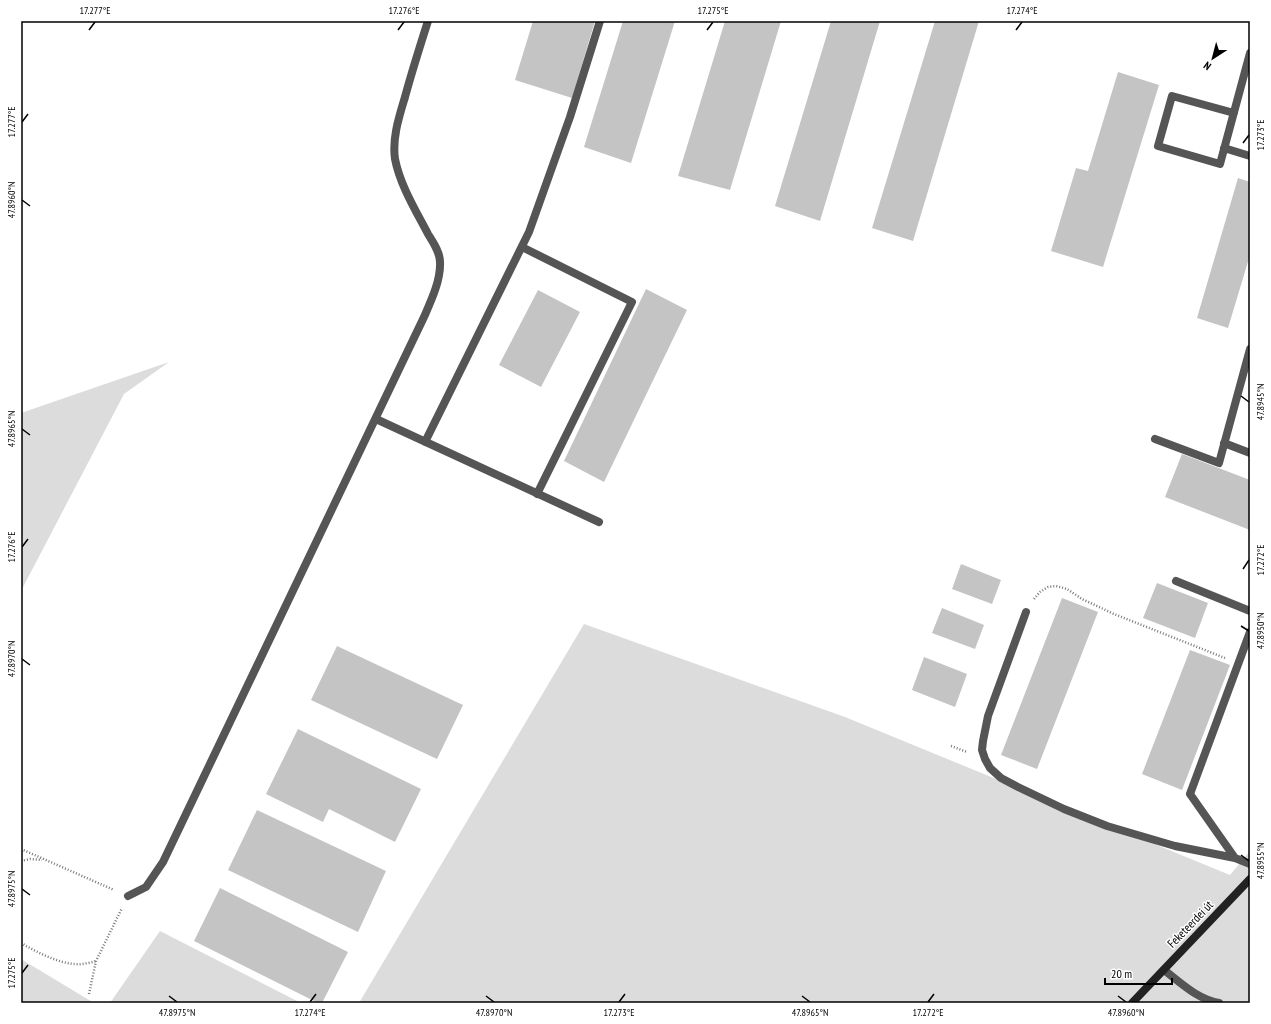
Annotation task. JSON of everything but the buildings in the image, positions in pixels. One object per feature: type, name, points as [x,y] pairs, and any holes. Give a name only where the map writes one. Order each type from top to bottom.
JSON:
[{"type":"main road","name":"Feketeerdei út","points":[[1132,1003],[1250,879]]},
{"type":"street","points":[[128,896],[146,886],[163,862],[376,419],[432,298],[439,274],[440,261],[437,251],[409,198],[400,177],[395,160],[394,144],[399,116],[428,21]]},
{"type":"street","points":[[426,442],[530,232],[570,117],[600,21]]},
{"type":"street","points":[[1234,112],[1172,96],[1158,146],[1220,164],[1250,53]]},
{"type":"street","points":[[1224,148],[1250,156]]},
{"type":"street","points":[[522,248],[632,302],[537,494]]},
{"type":"street","points":[[1156,438],[1219,463],[1250,349]]},
{"type":"street","points":[[376,419],[599,522]]},
{"type":"street","points":[[1224,443],[1250,453]]},
{"type":"street","points":[[1176,581],[1250,611]]},
{"type":"street","points":[[1026,612],[987,722],[982,750],[990,768],[1001,778],[1018,787],[1064,809],[1107,826],[1175,846],[1235,858],[1250,864]]},
{"type":"street","points":[[1235,858],[1190,794],[1250,632]]},
{"type":"street","points":[[1164,970],[1208,1001],[1219,1003]]},
{"type":"path","points":[[1026,612],[1032,601],[1040,592],[1048,587],[1056,586],[1067,589],[1114,614],[1239,664]]},
{"type":"path","points":[[21,849],[128,896],[96,961],[89,994]]},
{"type":"path","points":[[21,861],[30,859],[44,860]]},
{"type":"path","points":[[21,944],[38,953],[64,962],[74,964],[96,961]]},
{"type":"shaded area","points":[[169,362],[124,394],[21,591],[21,413]]},
{"type":"shaded area","points":[[584,624],[845,717],[1230,875],[1250,851],[1250,1003],[359,1003]]},
{"type":"shaded area","points":[[160,931],[301,1003],[110,1003]]},
{"type":"shaded area","points":[[21,959],[94,1003],[21,1003]]}]
